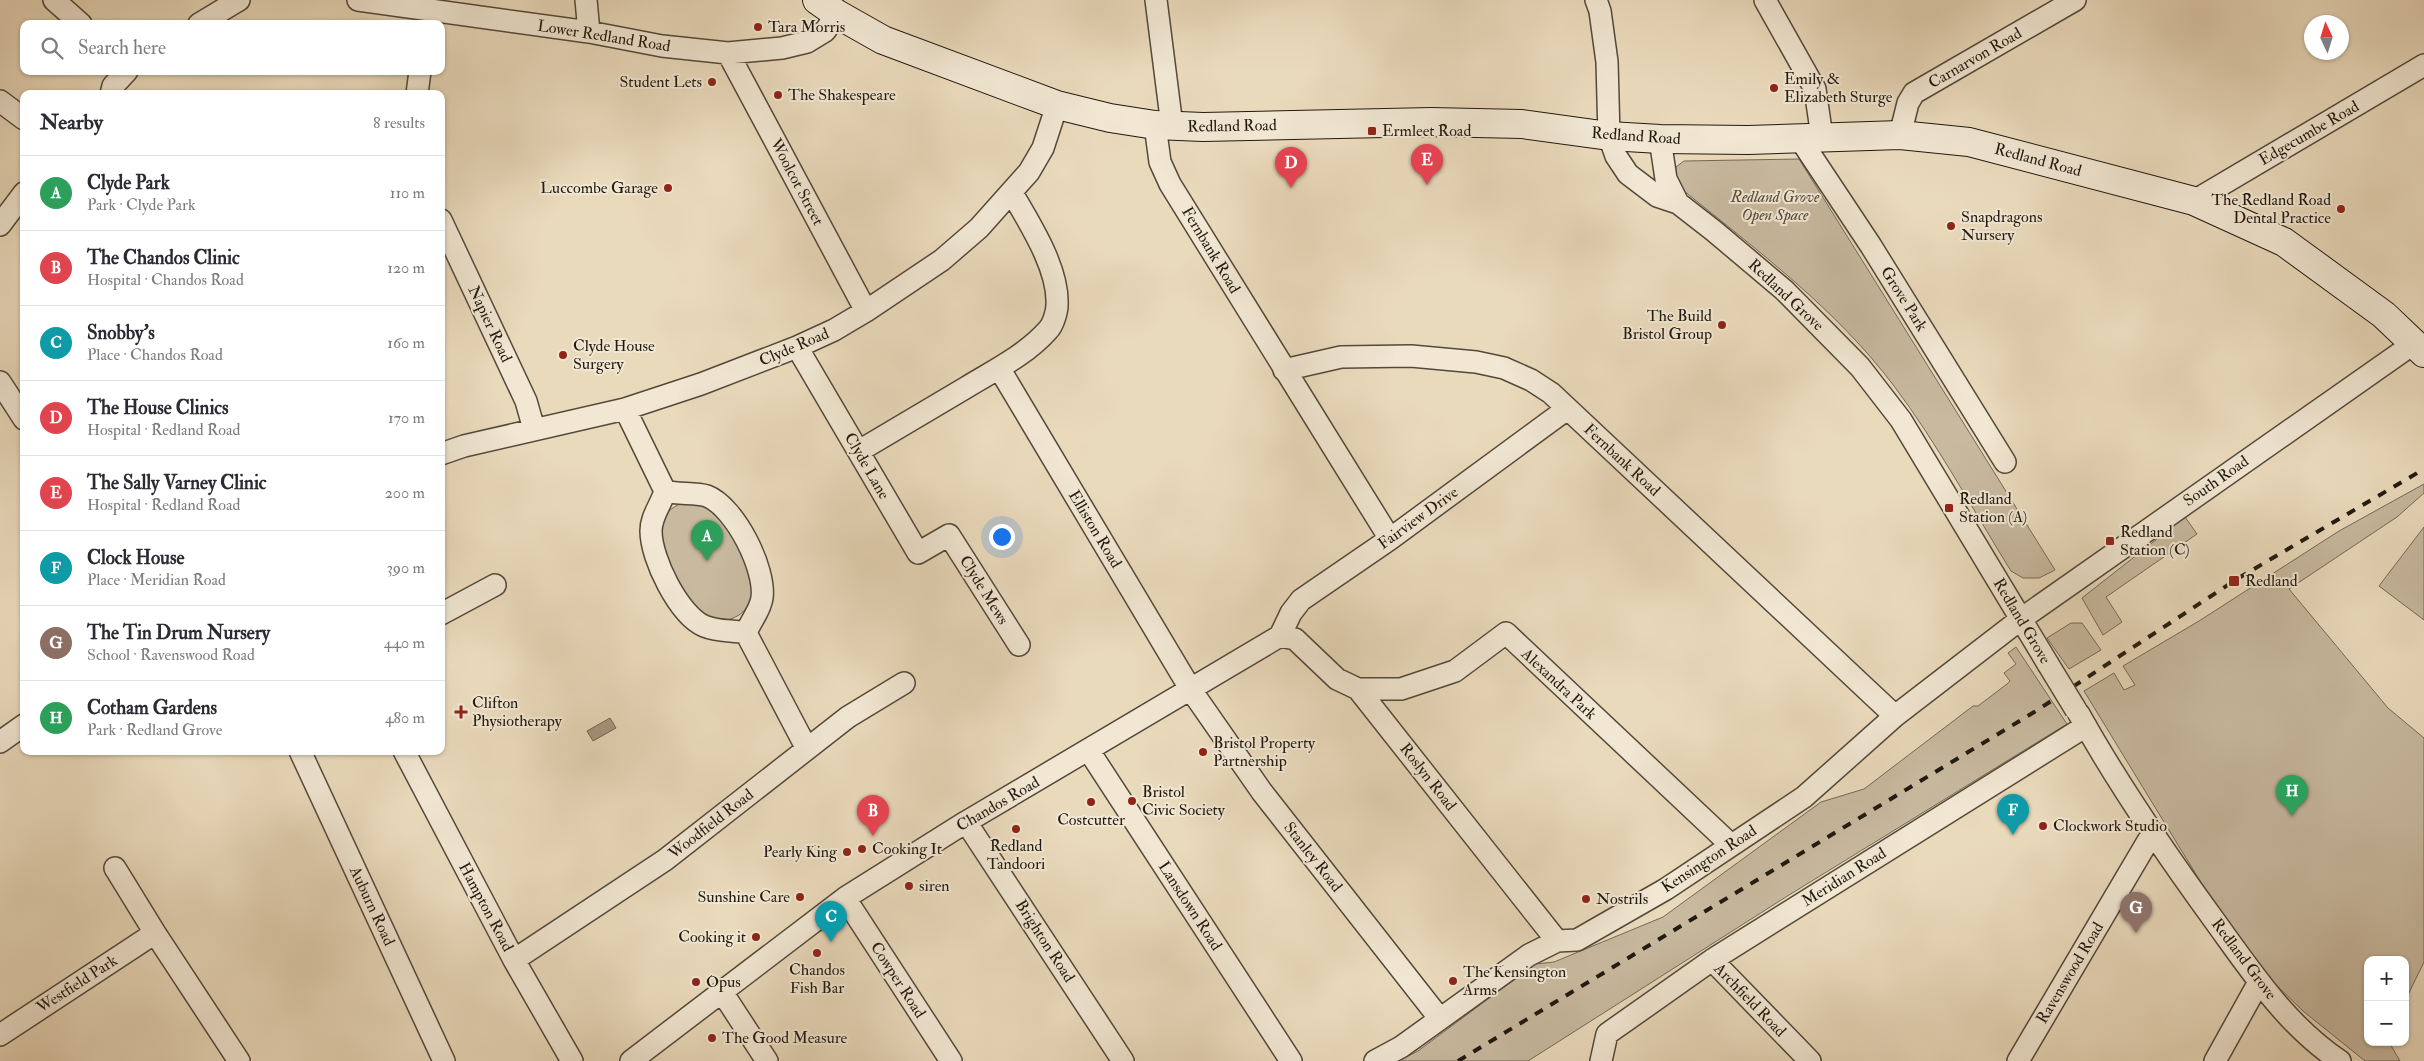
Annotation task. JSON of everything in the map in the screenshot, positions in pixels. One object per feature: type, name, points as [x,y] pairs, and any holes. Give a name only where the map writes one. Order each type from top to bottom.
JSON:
[{"type":"street","points":[[54,0],[76,20]]},
{"type":"street","points":[[206,20],[239,0]]},
{"type":"street","name":"Lower Redland Road","points":[[358,0],[427,17],[589,32],[662,46],[728,53],[782,48],[807,42],[825,31],[827,7]]},
{"type":"street","points":[[586,0],[589,32]]},
{"type":"street","points":[[1156,0],[1164,125]]},
{"type":"street","name":"Redland Grove","points":[[1596,0],[1600,11],[1607,62],[1609,136],[1616,156],[1628,174],[1657,196],[1678,203],[1784,290],[1860,367],[1901,420],[2152,834],[2259,982],[2300,1030],[2329,1058]]},
{"type":"street","points":[[1765,0],[1815,89],[1811,138]]},
{"type":"street","name":"Carnarvon Road","points":[[1900,135],[1908,103],[1914,93],[2075,0]]},
{"type":"street","name":"Redland Road","points":[[827,7],[883,40],[1057,105],[1110,118],[1164,125],[1431,122],[1522,124],[1609,136],[1660,139],[1811,138],[1900,135],[1969,142],[2194,200],[2284,242],[2384,315],[2420,345]]},
{"type":"street","name":"Woolcot Street","points":[[728,53],[866,311]]},
{"type":"street","name":"Edgecumbe Road","points":[[2194,200],[2424,65]]},
{"type":"street","points":[[112,90],[113,86],[123,75]]},
{"type":"street","points":[[418,90],[419,75]]},
{"type":"street","points":[[0,102],[20,116]]},
{"type":"street","name":"Clyde Road","points":[[445,453],[534,429],[625,409],[701,384],[797,347],[834,330],[866,311],[960,246],[1012,193],[1029,172],[1043,148],[1057,105]]},
{"type":"street","name":"Fernbank Road","points":[[1164,125],[1160,162],[1170,184],[1390,539]]},
{"type":"street","name":"Grove Park","points":[[1811,138],[1877,254],[2005,462]]},
{"type":"street","name":"Redland Grove","points":[[1660,139],[1666,179],[1678,203]]},
{"type":"street","points":[[859,451],[999,368],[1033,345],[1050,328],[1057,308],[1057,291],[1047,260],[1012,193]]},
{"type":"street","points":[[0,225],[20,198]]},
{"type":"street","name":"Napier Road","points":[[445,229],[526,401],[534,429]]},
{"type":"street","name":"South Road","points":[[2021,619],[2420,345]]},
{"type":"street","name":"Clyde Lane","points":[[797,347],[918,553],[950,535]]},
{"type":"street","name":"Fernbank Road","points":[[1284,370],[1340,357],[1411,356],[1476,362],[1504,368],[1532,380],[1551,393],[1895,716]]},
{"type":"street","name":"Elliston Road","points":[[999,368],[1191,690]]},
{"type":"street","points":[[0,382],[20,413]]},
{"type":"street","points":[[625,409],[665,491],[653,520],[652,538],[660,568],[675,596],[694,620],[704,626],[746,633]]},
{"type":"street","name":"Fairview Drive","points":[[1280,636],[1291,613],[1302,600],[1390,539],[1567,409]]},
{"type":"street","points":[[665,491],[695,494],[716,500],[733,519],[741,532],[753,556],[763,586],[760,608],[746,633]]},
{"type":"street","name":"Clyde Mews","points":[[950,535],[1019,645]]},
{"type":"street","points":[[445,612],[495,585]]},
{"type":"street","name":"Kensington Road","points":[[1374,1061],[1401,1047],[1529,955],[1557,941],[1577,940],[1666,888],[1804,797],[1895,716],[2021,619]]},
{"type":"street","points":[[746,633],[807,749]]},
{"type":"street","name":"Alexandra Park","points":[[1358,689],[1401,688],[1455,671],[1506,633],[1731,845]]},
{"type":"street","name":"Chandos Road","points":[[631,1061],[845,898],[966,822],[1089,751],[1280,636]]},
{"type":"street","name":"Roslyn Road","points":[[1280,636],[1295,639],[1337,679],[1358,689],[1557,941]]},
{"type":"street","name":"Woodfield Road","points":[[514,960],[665,860],[848,717],[904,683]]},
{"type":"street","name":"Stanley Road","points":[[1191,690],[1262,792],[1440,1019]]},
{"type":"street","name":"Meridian Road","points":[[1601,1061],[1607,1034],[1712,960],[2081,718]]},
{"type":"street","points":[[0,742],[20,728]]},
{"type":"street","name":"Lansdown Road","points":[[1089,751],[1292,1061]]},
{"type":"street","name":"Auburn Road","points":[[302,755],[444,1061]]},
{"type":"street","name":"Hampton Road","points":[[406,755],[514,960],[572,1061]]},
{"type":"street","name":"Brighton Road","points":[[966,822],[1123,1061]]},
{"type":"street","name":"Ravenswood Road","points":[[2018,1061],[2152,834]]},
{"type":"street","points":[[115,868],[154,933],[239,1061]]},
{"type":"street","name":"Cowper Road","points":[[845,898],[951,1061]]},
{"type":"street","name":"Westfield Park","points":[[0,1035],[154,933]]},
{"type":"street","name":"Archfield Road","points":[[1712,960],[1810,1061]]},
{"type":"street","points":[[2215,1061],[2259,982]]},
{"type":"street","points":[[722,992],[767,1061]]},
{"type":"green space","name":"Redland Grove Open Space","points":[[1799,159],[2055,570],[2039,578],[2023,578],[2011,571],[1925,430],[1894,386],[1871,358],[1822,306],[1768,259],[1684,191],[1675,175],[1676,167],[1684,161]]},
{"type":"green space","points":[[2424,484],[2424,493],[2397,517],[2289,589],[2388,708],[2424,738],[2424,962],[2409,993],[2409,956],[2364,956],[2364,1046],[2391,1046],[2400,1061],[2365,1061],[2303,1011],[2269,978],[2208,894],[2084,691],[2114,673],[2124,690],[2135,685],[2123,666],[2199,621],[2339,531]]},
{"type":"green space","points":[[694,501],[711,507],[720,516],[739,546],[753,577],[754,591],[750,603],[738,616],[723,620],[706,617],[692,604],[681,589],[663,552],[661,534],[664,518],[675,507]]},
{"type":"green space","points":[[2185,517],[2197,534],[2106,597],[2122,622],[2103,635],[2082,598]]},
{"type":"green space","points":[[2424,527],[2424,620],[2379,586]]},
{"type":"green space","points":[[2071,623],[2082,623],[2101,650],[2069,669],[2047,638]]},
{"type":"green space","points":[[2016,647],[2067,724],[1789,895],[1528,1061],[1398,1061],[1418,1051],[1535,964],[1554,962],[1663,917],[1821,802],[1864,789],[1973,706],[1978,706],[2007,684],[2010,681],[2004,673],[2016,664],[2008,653]]},
{"type":"shaded area","points":[[610,718],[616,728],[593,741],[587,731]]},
{"type":"railway","points":[[1458,1061],[2036,711],[2237,579],[2424,469]]},
{"type":"place","name":"Tara Morris","points":[[758,27]]},
{"type":"place","name":"Student Lets","points":[[712,82]]},
{"type":"place","name":"Emily & Elizabeth Sturge","points":[[1774,88]]},
{"type":"place","name":"The Shakespeare","points":[[778,95]]},
{"type":"place","name":"Ermleet Road","points":[[1372,131]]},
{"type":"place","name":"The Sally Varney Clinic","points":[[1427,185]]},
{"type":"place","name":"Luccombe Garage","points":[[668,188]]},
{"type":"place","name":"The House Clinics","points":[[1291,188]]},
{"type":"place","name":"The Redland Road Dental Practice","points":[[2341,209]]},
{"type":"place","name":"Snapdragons Nursery","points":[[1951,226]]},
{"type":"place","name":"The Build Bristol Group","points":[[1722,325]]},
{"type":"place","name":"Clyde House Surgery","points":[[563,355]]},
{"type":"place","name":"Redland Station (A)","points":[[1949,508]]},
{"type":"place","name":"Redland Station (C)","points":[[2110,541]]},
{"type":"place","name":"Clyde Park","points":[[707,561]]},
{"type":"place","name":"Redland","points":[[2234,581]]},
{"type":"place","name":"Clifton Physiotherapy","points":[[461,712]]},
{"type":"place","name":"Bristol Property Partnership","points":[[1203,752]]},
{"type":"place","name":"Bristol Civic Society","points":[[1132,801]]},
{"type":"place","name":"Costcutter","points":[[1091,802]]},
{"type":"place","name":"Cotham Gardens","points":[[2292,816]]},
{"type":"place","name":"Clockwork Studio","points":[[2043,826]]},
{"type":"place","name":"Redland Tandoori","points":[[1016,829]]},
{"type":"place","name":"Clock House","points":[[2013,835]]},
{"type":"place","name":"The Chandos Clinic","points":[[873,836]]},
{"type":"place","name":"Cooking It","points":[[862,849]]},
{"type":"place","name":"Pearly King","points":[[847,852]]},
{"type":"place","name":"siren","points":[[909,886]]},
{"type":"place","name":"Sunshine Care","points":[[800,897]]},
{"type":"place","name":"Nostrils","points":[[1586,899]]},
{"type":"place","name":"The Tin Drum Nursery","points":[[2136,933]]},
{"type":"place","name":"Cooking it","points":[[756,937]]},
{"type":"place","name":"Snobby's","points":[[831,942]]},
{"type":"place","name":"Chandos Fish Bar","points":[[817,953]]},
{"type":"place","name":"The Kensington Arms","points":[[1453,981]]},
{"type":"place","name":"Opus","points":[[696,982]]},
{"type":"place","name":"The Good Measure","points":[[712,1038]]}]
